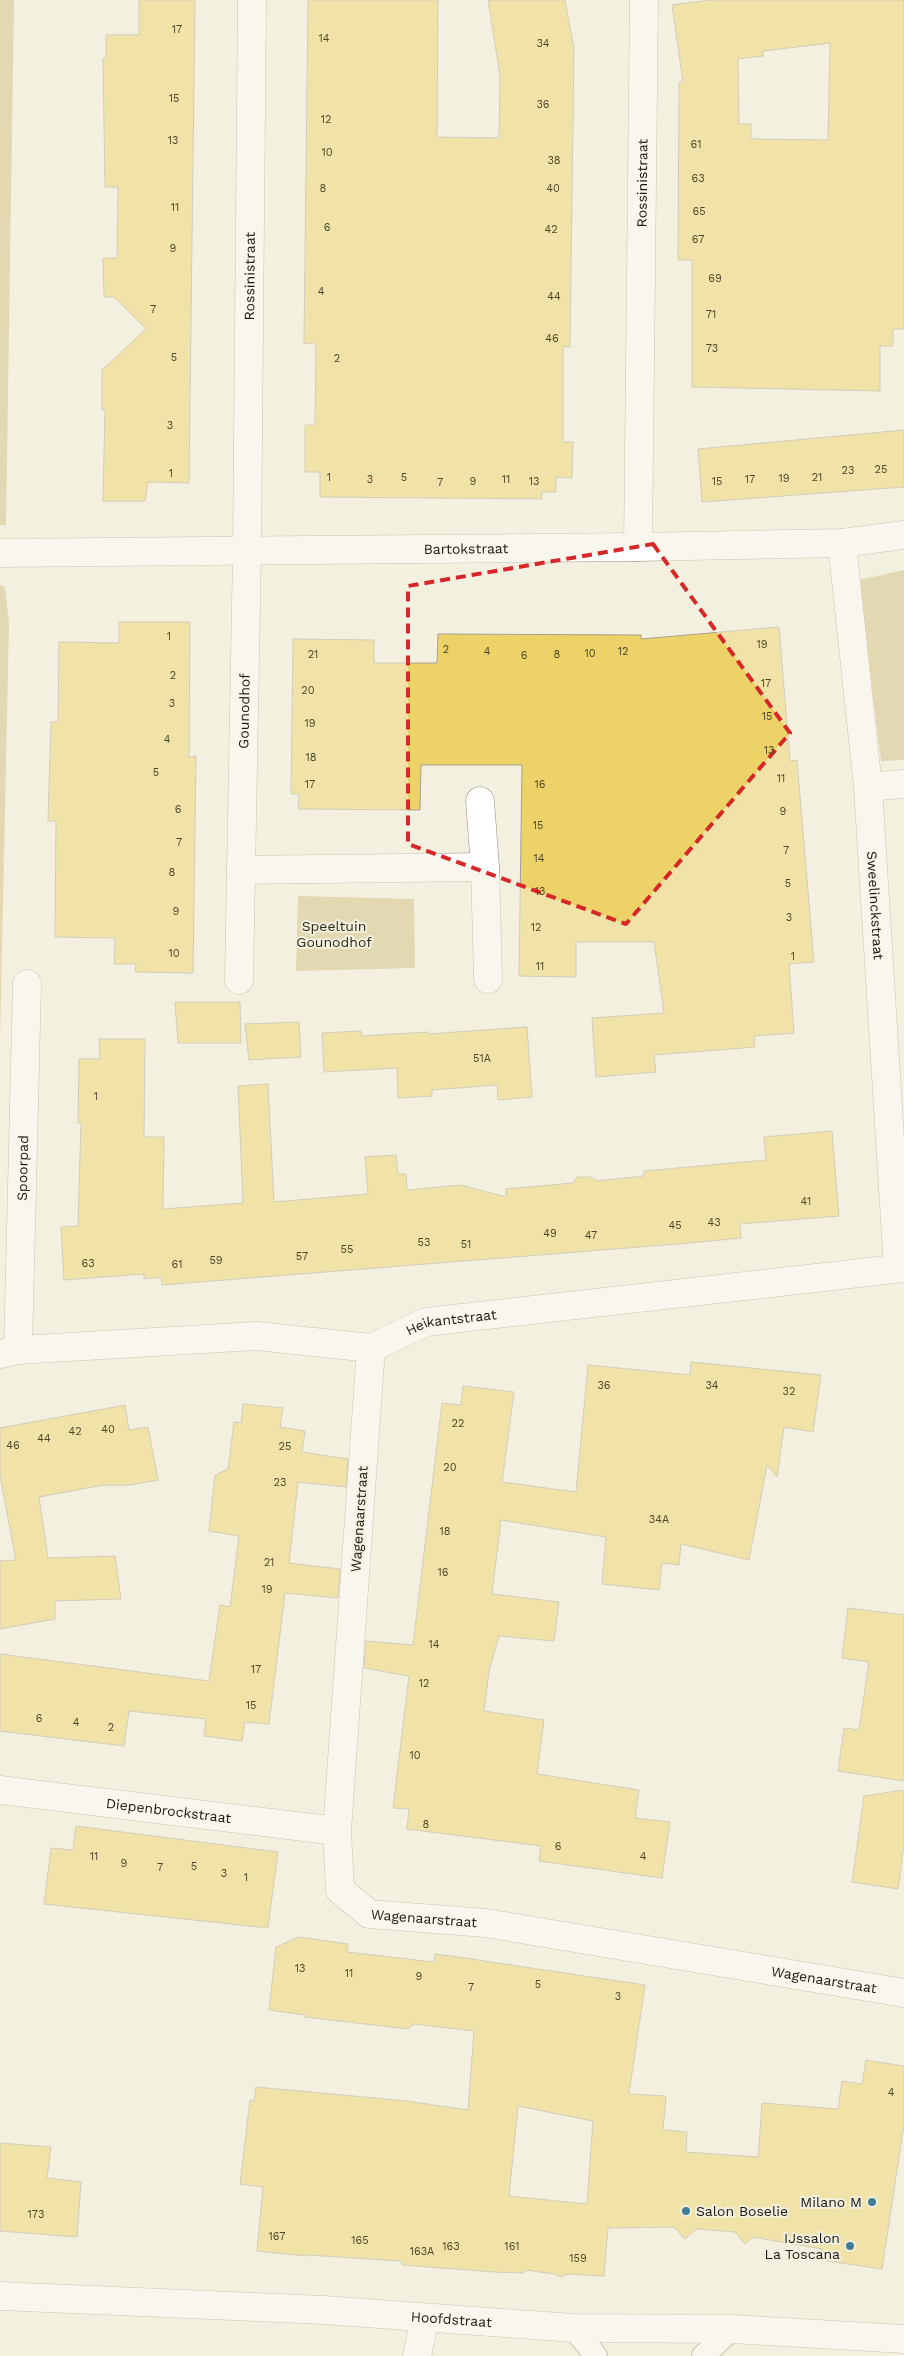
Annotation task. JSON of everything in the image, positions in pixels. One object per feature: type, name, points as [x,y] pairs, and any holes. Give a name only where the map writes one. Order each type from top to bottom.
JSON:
[{"type":"street","name":"Rossinistraat","points":[[247,552],[252,0]]},
{"type":"street","name":"Rossinistraat","points":[[638,547],[644,0]]},
{"type":"street","name":"Bartokstraat","points":[[0,553],[247,552],[842,543],[904,535]]},
{"type":"street","name":"Sweelinckstraat","points":[[842,543],[868,787],[901,1268]]},
{"type":"street","name":"Gounodhof","points":[[239,980],[247,552]]},
{"type":"street","points":[[868,787],[904,784]]},
{"type":"street","points":[[480,801],[485,867],[488,979]]},
{"type":"street","points":[[242,870],[485,867]]},
{"type":"street","name":"Spoorpad","points":[[9,1352],[27,984]]},
{"type":"street","name":"Heikantstraat","points":[[371,1348],[426,1322],[901,1268]]},
{"type":"street","points":[[9,1352],[257,1336],[371,1348]]},
{"type":"street","name":"Wagenaarstraat","points":[[371,1348],[337,1831],[340,1890],[369,1914],[486,1923],[904,1993]]},
{"type":"street","name":"Diepenbrockstraat","points":[[0,1790],[337,1831]]},
{"type":"street","name":"Hoofdstraat","points":[[0,2296],[324,2310],[573,2328],[732,2329],[904,2339]]},
{"type":"street","points":[[417,2356],[425,2318]]},
{"type":"lane","points":[[573,2328],[596,2356]]},
{"type":"lane","points":[[703,2356],[732,2329]]},
{"type":"highlighted area","points":[[653,544],[790,733],[626,924],[408,844],[408,586]]},
{"type":"green space","points":[[0,0],[14,0],[6,525],[0,525]]},
{"type":"green space","points":[[904,570],[904,760],[881,761],[859,580]]},
{"type":"green space","points":[[0,585],[5,587],[9,623],[0,1042]]},
{"type":"green space","name":"Speeltuin Gounodhof","points":[[298,896],[414,899],[415,968],[296,971]]},
{"type":"building","points":[[139,0],[195,0],[189,483],[148,482],[145,501],[103,501],[105,409],[102,410],[102,370],[146,329],[114,297],[104,297],[103,258],[117,258],[118,187],[105,187],[103,59],[106,59],[106,35],[139,35]]},
{"type":"building","points":[[308,0],[438,0],[437,137],[499,138],[500,75],[488,0],[565,0],[574,49],[570,347],[563,346],[563,442],[573,442],[572,478],[556,477],[556,492],[542,492],[542,499],[320,497],[320,472],[305,472],[305,425],[315,425],[316,344],[304,343]]},
{"type":"building","points":[[710,0],[904,0],[904,329],[893,329],[893,346],[880,346],[880,391],[692,387],[692,260],[678,260],[679,82],[683,82],[672,5]],"holes":[[[830,43],[828,140],[751,139],[751,124],[739,124],[738,59],[763,56],[763,51]]]},
{"type":"building","points":[[904,430],[904,487],[702,502],[698,449]]},
{"type":"building","points":[[119,622],[190,622],[189,757],[196,756],[193,973],[135,972],[136,964],[114,964],[115,938],[55,937],[56,821],[48,821],[51,722],[58,722],[59,642],[119,643]]},
{"type":"building","points":[[779,627],[790,761],[797,760],[814,962],[789,964],[794,1033],[754,1036],[755,1047],[654,1055],[656,1072],[596,1077],[592,1018],[664,1013],[654,942],[576,942],[576,977],[519,976],[522,765],[421,765],[420,810],[298,809],[299,794],[291,794],[293,639],[374,640],[374,663],[437,663],[438,634],[641,635],[641,639]]},
{"type":"building","points":[[175,1002],[240,1002],[241,1043],[178,1043]]},
{"type":"building","points":[[299,1022],[301,1057],[249,1060],[245,1024]]},
{"type":"building","points":[[527,1027],[532,1097],[498,1100],[497,1085],[432,1090],[432,1096],[398,1098],[397,1068],[324,1072],[322,1033],[361,1031],[361,1036],[428,1032],[428,1034]]},
{"type":"building","points":[[99,1039],[145,1039],[144,1137],[164,1137],[163,1209],[243,1203],[238,1086],[268,1084],[274,1202],[368,1194],[365,1157],[396,1155],[398,1174],[406,1174],[407,1190],[461,1185],[506,1197],[506,1189],[573,1183],[577,1177],[591,1177],[596,1181],[644,1176],[644,1171],[766,1160],[764,1137],[832,1131],[839,1216],[740,1224],[741,1238],[690,1243],[162,1285],[161,1277],[144,1279],[144,1274],[64,1280],[61,1227],[78,1226],[81,1123],[78,1123],[79,1059],[100,1059]]},
{"type":"building","points":[[691,1362],[821,1375],[813,1432],[784,1427],[777,1477],[767,1465],[749,1560],[681,1544],[679,1565],[662,1563],[659,1590],[602,1584],[606,1537],[501,1520],[492,1594],[559,1602],[554,1641],[499,1636],[489,1671],[484,1711],[544,1720],[537,1774],[639,1790],[635,1818],[670,1822],[662,1878],[539,1861],[541,1846],[407,1829],[409,1809],[393,1808],[409,1676],[364,1668],[366,1641],[413,1645],[442,1403],[461,1405],[463,1386],[514,1392],[502,1482],[576,1492],[588,1365],[690,1375]]},
{"type":"building","points":[[243,1404],[283,1408],[280,1427],[305,1431],[302,1452],[348,1459],[346,1487],[298,1482],[289,1563],[340,1569],[338,1598],[285,1593],[269,1724],[245,1722],[242,1741],[204,1736],[206,1719],[129,1711],[124,1746],[0,1731],[0,1654],[209,1681],[220,1605],[230,1607],[239,1536],[209,1531],[215,1475],[228,1469],[234,1422],[241,1423]]},
{"type":"building","points":[[125,1405],[129,1430],[148,1427],[158,1480],[130,1485],[104,1485],[39,1497],[48,1558],[115,1556],[121,1599],[55,1601],[55,1619],[0,1629],[0,1561],[16,1560],[0,1476],[0,1428]]},
{"type":"building","points":[[848,1608],[904,1615],[904,1781],[838,1771],[844,1728],[859,1730],[869,1662],[842,1658]]},
{"type":"building","points":[[904,1790],[904,1844],[898,1889],[852,1882],[864,1796]]},
{"type":"building","points":[[76,1826],[278,1852],[268,1928],[44,1904],[51,1848],[73,1850]]},
{"type":"building","points":[[299,1937],[348,1944],[347,1952],[434,1962],[435,1954],[645,1985],[629,2094],[666,2096],[663,2130],[687,2132],[686,2152],[758,2157],[762,2103],[838,2109],[842,2081],[862,2084],[866,2060],[904,2066],[904,2124],[882,2269],[821,2260],[822,2249],[753,2237],[745,2244],[735,2232],[696,2229],[685,2239],[674,2227],[608,2228],[604,2276],[568,2274],[561,2277],[554,2274],[526,2270],[523,2273],[495,2272],[402,2265],[402,2261],[306,2256],[257,2251],[263,2187],[240,2184],[250,2100],[254,2101],[256,2087],[407,2101],[468,2110],[474,2031],[414,2024],[408,2029],[305,2017],[305,2015],[269,2010],[276,1947]],"holes":[[[518,2106],[593,2121],[587,2204],[509,2196]]]},
{"type":"building","points":[[0,2143],[51,2147],[47,2178],[81,2182],[77,2237],[0,2231]]},
{"type":"place","name":"Milano M","points":[[872,2202]]},
{"type":"place","name":"Salon Boselie","points":[[686,2211]]},
{"type":"place","name":"IJssalon La Toscana","points":[[850,2246]]}]
